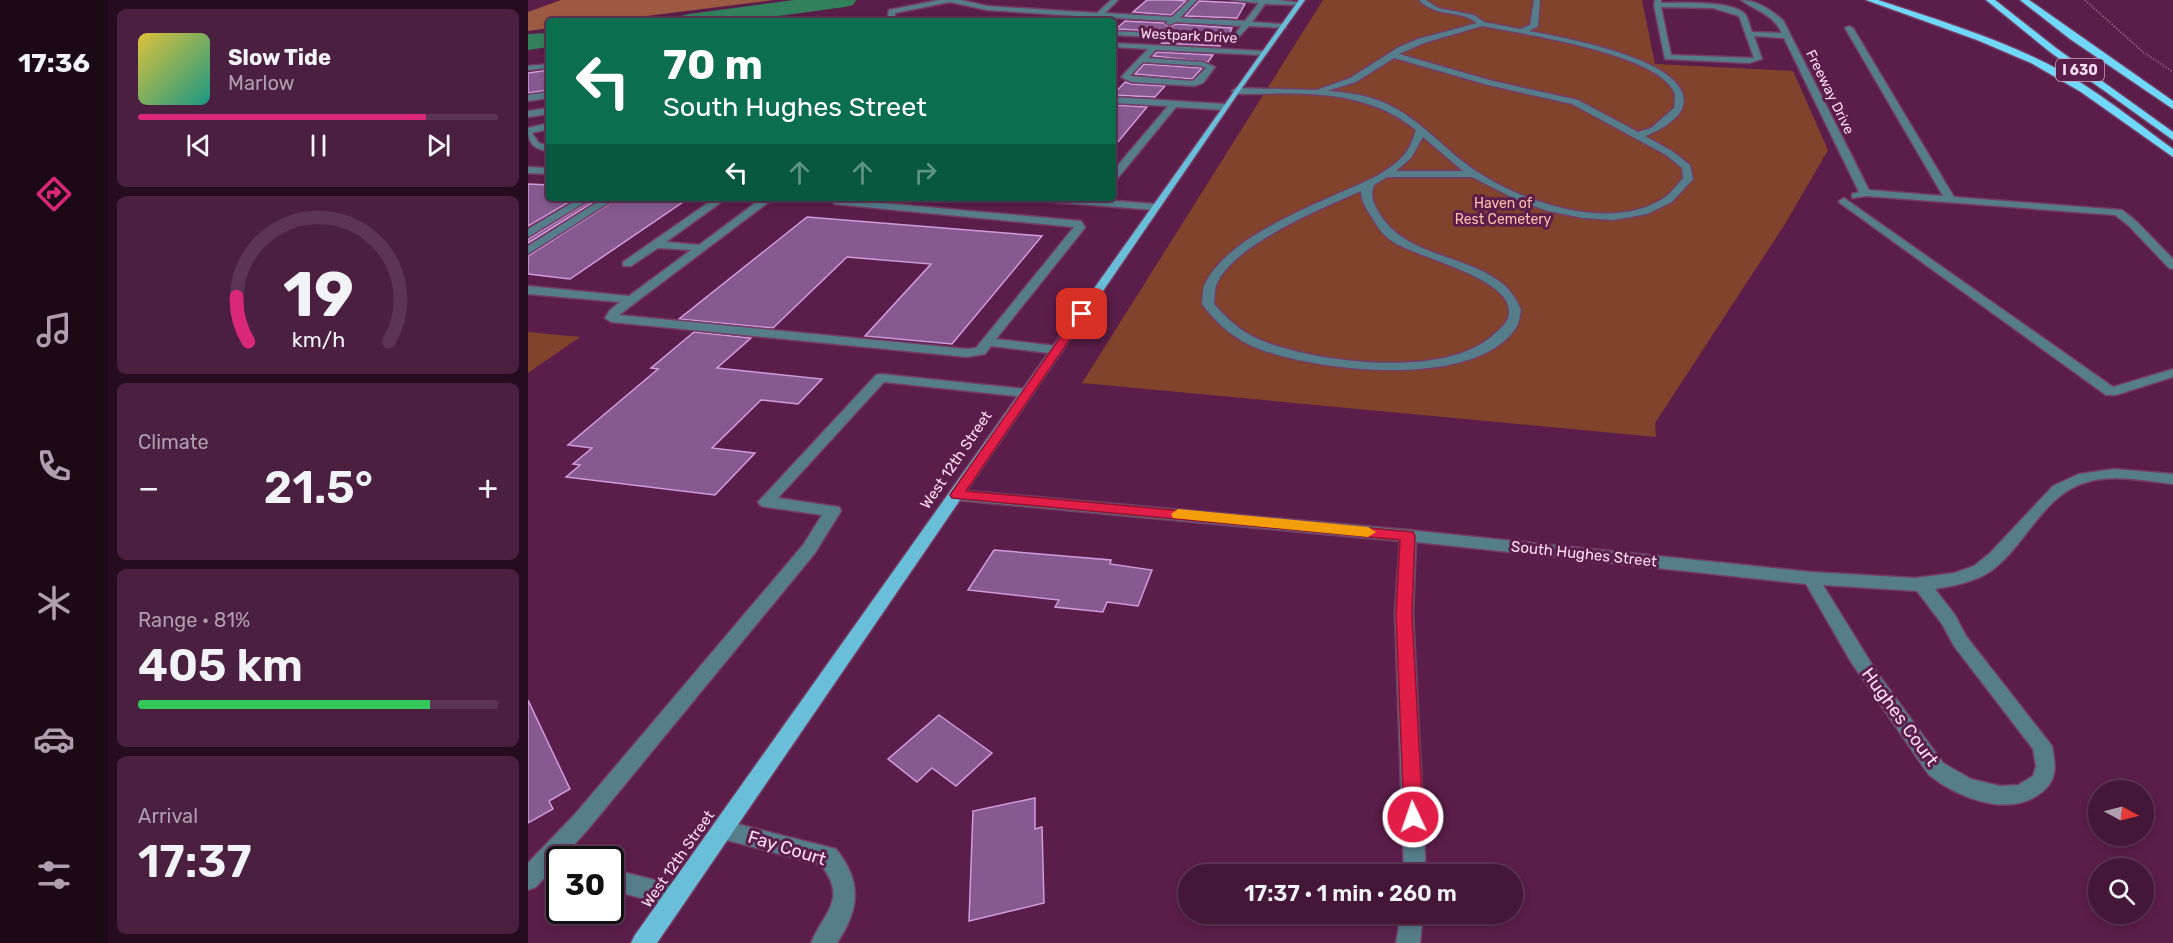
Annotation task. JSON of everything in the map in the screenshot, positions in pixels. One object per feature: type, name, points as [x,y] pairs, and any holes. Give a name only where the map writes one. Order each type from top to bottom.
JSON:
[{"type":"highway","points":[[1870,0],[1986,42],[2038,64],[2083,89],[2173,154]]},
{"type":"highway","name":"I 630","points":[[1990,0],[2043,43],[2173,137]]},
{"type":"highway","name":"I 630","points":[[2024,0],[2173,106]]},
{"type":"main road","name":"West 12th Street","points":[[643,943],[957,495],[1224,108],[1301,2]]},
{"type":"street","points":[[891,18],[892,12],[950,0],[987,8],[1076,13],[1092,18]]},
{"type":"street","points":[[1096,18],[1115,0]]},
{"type":"street","points":[[1142,60],[1203,64],[1211,67],[1200,81],[1194,84],[1127,79],[1126,76],[1142,60],[1159,35],[1194,0]]},
{"type":"street","points":[[1234,0],[1301,2]]},
{"type":"street","points":[[1422,0],[1434,9],[1476,18],[1482,24]]},
{"type":"street","points":[[1522,31],[1533,26],[1537,0]]},
{"type":"street","name":"Freeway Drive","points":[[1744,0],[1774,15],[1787,36],[1865,193]]},
{"type":"street","points":[[1116,33],[1235,39],[1263,2]]},
{"type":"street","points":[[1658,2],[1731,10],[1742,15],[1758,59],[1749,61],[1668,57],[1658,2]]},
{"type":"street","points":[[1116,19],[1283,26]]},
{"type":"street","points":[[1304,93],[1349,82],[1421,41],[1482,24],[1610,52],[1645,66],[1669,80],[1680,93],[1678,109],[1654,130],[1636,136]]},
{"type":"street","points":[[1849,27],[1950,200]]},
{"type":"street","points":[[1749,34],[1787,36]]},
{"type":"street","name":"Westpark Drive","points":[[1116,45],[1263,53]]},
{"type":"street","points":[[1349,82],[1355,94],[1411,120],[1473,174],[1529,202],[1561,212],[1588,215],[1630,215],[1670,198],[1688,179],[1687,167],[1683,163],[1575,102],[1491,83],[1393,56]]},
{"type":"street","points":[[528,68],[546,66]]},
{"type":"street","points":[[1236,91],[1304,93],[1369,100]]},
{"type":"street","points":[[528,99],[546,96]]},
{"type":"street","points":[[1116,100],[1224,108]]},
{"type":"street","points":[[1116,173],[1174,104]]},
{"type":"street","points":[[528,114],[546,111]]},
{"type":"street","points":[[546,127],[528,132],[537,145],[546,148]]},
{"type":"street","points":[[1370,183],[1366,190],[1366,198],[1386,231],[1399,242],[1481,274],[1503,289],[1512,303],[1514,313],[1512,325],[1503,336],[1485,350],[1463,358],[1427,366],[1376,367],[1341,364],[1278,351],[1222,325],[1208,304],[1212,281],[1221,269],[1242,250],[1261,238],[1385,174],[1406,159],[1417,146],[1420,130]]},
{"type":"street","points":[[528,170],[546,171]]},
{"type":"street","points":[[1385,174],[1473,174]]},
{"type":"street","points":[[2173,266],[2132,223],[2118,212],[1865,193],[1844,201],[2111,392],[2173,373]]},
{"type":"street","points":[[528,234],[582,201]]},
{"type":"street","points":[[528,250],[606,201]]},
{"type":"street","points":[[627,264],[718,201]]},
{"type":"street","points":[[765,201],[614,313],[611,318],[967,353],[980,351],[1080,227],[1077,223],[838,202]]},
{"type":"street","points":[[908,208],[916,201]]},
{"type":"street","points":[[1052,221],[1077,201]]},
{"type":"street","points":[[1089,201],[1155,207]]},
{"type":"street","points":[[655,244],[701,248]]},
{"type":"street","points":[[528,290],[632,300]]},
{"type":"street","points":[[987,342],[1057,350]]},
{"type":"street","points":[[564,846],[583,820],[809,549],[832,512],[766,502],[880,378],[1026,393]]},
{"type":"street","name":"South Hughes Street","points":[[957,495],[1408,536],[1874,584],[1921,584],[1957,579],[1993,562],[2057,490],[2074,480],[2092,474],[2173,479]]},
{"type":"street","points":[[1408,536],[1404,614],[1415,864]]},
{"type":"street","name":"Hughes Court","points":[[1811,578],[1844,638],[1936,769],[1963,785],[1982,792],[2002,796],[2022,794],[2041,782],[2046,766],[2042,746],[1960,641],[1950,620],[1921,584]]},
{"type":"street","name":"Fay Court","points":[[722,830],[828,856],[840,869],[845,886],[843,907],[834,929],[823,943]]},
{"type":"street","points":[[528,879],[546,867]]},
{"type":"street","points":[[624,883],[676,896]]},
{"type":"street","points":[[1408,943],[1411,924]]},
{"type":"path","points":[[2085,0],[2143,52],[2173,72]]},
{"type":"green space","name":"Haven of Rest Cemetery","points":[[1323,0],[1642,0],[1655,64],[1793,71],[1828,150],[1785,224],[1655,423],[1656,437],[1082,383]]},
{"type":"green space","points":[[528,332],[580,337],[528,373]]},
{"type":"shaded area","points":[[561,0],[773,0],[631,18],[546,18],[546,28],[528,31],[528,12]]},
{"type":"building","points":[[1147,0],[1186,1],[1171,15],[1133,12]]},
{"type":"building","points":[[1199,1],[1245,4],[1237,18],[1185,16]]},
{"type":"building","points":[[1125,21],[1164,23],[1169,27],[1176,24],[1232,28],[1229,35],[1116,29]]},
{"type":"building","points":[[1166,40],[1222,43],[1220,46],[1162,43]]},
{"type":"building","points":[[1157,52],[1213,55],[1208,62],[1153,56]]},
{"type":"building","points":[[1144,64],[1202,68],[1192,79],[1135,74]]},
{"type":"building","points":[[546,70],[546,90],[528,93],[528,73]]},
{"type":"building","points":[[1125,82],[1165,86],[1155,97],[1116,95],[1116,92]]},
{"type":"building","points":[[1116,105],[1147,107],[1116,144]]},
{"type":"building","points":[[528,184],[546,185],[546,201],[571,201],[528,226]]},
{"type":"building","points":[[589,201],[595,201],[528,243],[528,239]]},
{"type":"building","points":[[613,201],[685,201],[570,279],[528,274],[528,256]]},
{"type":"building","points":[[807,217],[1042,236],[952,344],[865,336],[931,264],[847,257],[773,328],[679,319]]},
{"type":"building","points":[[694,332],[751,338],[717,368],[822,379],[798,404],[761,400],[712,448],[755,453],[715,495],[566,477],[580,465],[573,464],[592,448],[568,445],[658,369],[651,368]]},
{"type":"building","points":[[994,550],[1111,560],[1110,564],[1152,570],[1138,606],[1107,602],[1103,612],[1055,607],[1059,600],[968,590]]},
{"type":"building","points":[[528,700],[570,789],[549,801],[553,809],[528,823]]},
{"type":"building","points":[[939,715],[992,753],[956,786],[932,768],[917,782],[888,759]]},
{"type":"building","points":[[1035,798],[1035,829],[1042,827],[1044,903],[969,921],[973,811]]},
{"type":"waterway","points":[[711,18],[845,0]]},
{"type":"waterway","points":[[528,42],[546,40]]},
{"type":"slow traffic","points":[[1178,514],[1368,532]]},
{"type":"route","points":[[1082,314],[957,495],[1408,536],[1404,614],[1413,817]]}]
